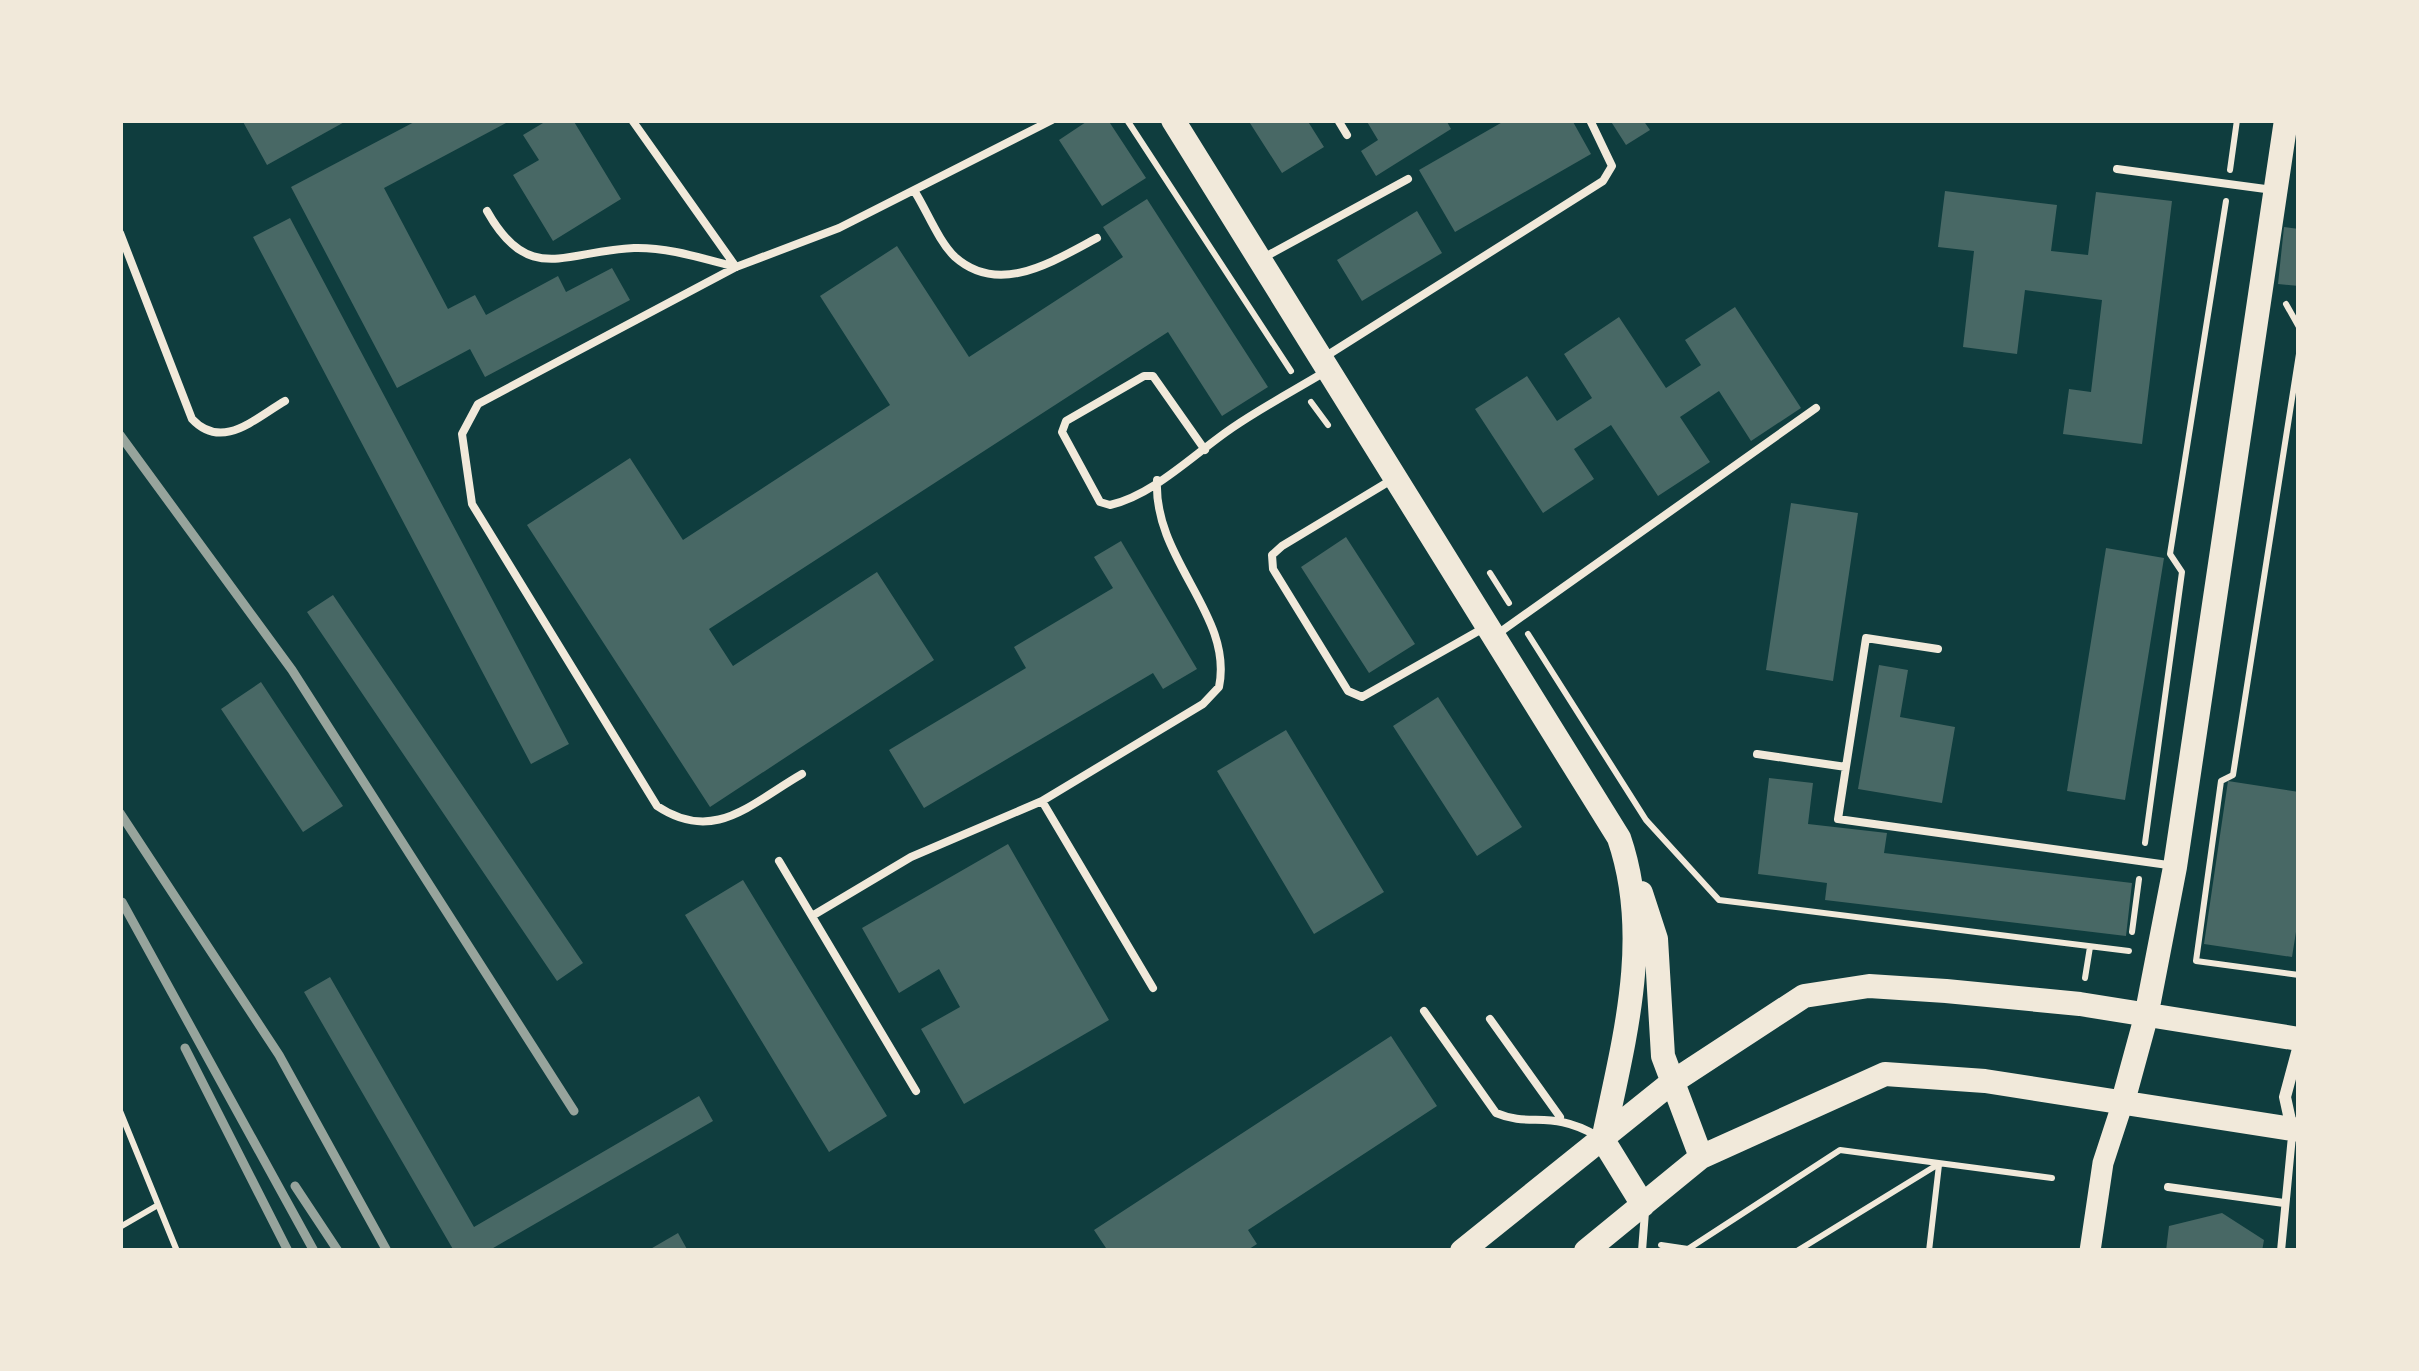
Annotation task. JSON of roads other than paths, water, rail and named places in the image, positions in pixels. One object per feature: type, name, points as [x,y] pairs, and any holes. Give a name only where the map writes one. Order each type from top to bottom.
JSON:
[{"type":"main road","points":[[1173,120],[1618,838],[1656,939],[1664,1056],[1701,1157]]},
{"type":"main road","points":[[2122,1105],[2146,1017],[2175,866],[2275,190],[2290,124]]},
{"type":"main road","points":[[1631,873],[1634,975],[1603,1140],[1642,1205]]},
{"type":"main road","points":[[1462,1251],[1671,1083],[1804,996],[1869,986],[2080,1004],[2299,1042]]},
{"type":"main road","points":[[1586,1251],[1701,1157],[1885,1074],[1985,1081],[2296,1129]]},
{"type":"street","points":[[2296,1129],[2285,1097],[2299,1042]]},
{"type":"street","points":[[2090,1251],[2103,1163],[2122,1105]]},
{"type":"lane","points":[[632,120],[736,267]]},
{"type":"lane","points":[[802,774],[722,821],[697,826],[657,806],[472,504],[462,434],[478,404],[736,267],[915,192],[1052,120]]},
{"type":"lane","points":[[1338,120],[1347,135]]},
{"type":"lane","points":[[1205,450],[1153,376],[1144,376],[1066,421],[1064,441],[1100,502],[1120,503],[1205,450],[1603,181],[1612,166],[1590,120]]},
{"type":"lane","points":[[2117,169],[2275,190]]},
{"type":"lane","points":[[1262,259],[1408,178]]},
{"type":"lane","points":[[915,192],[954,256],[981,272],[1007,275],[1037,269],[1097,238]]},
{"type":"lane","points":[[487,211],[506,243],[527,256],[560,260],[636,248],[736,267]]},
{"type":"lane","points":[[120,233],[192,419],[205,433],[224,436],[285,401]]},
{"type":"lane","points":[[1397,477],[1272,555],[1286,590],[1348,691],[1362,697],[1491,630],[1816,408]]},
{"type":"lane","points":[[812,916],[910,857],[1042,801],[1203,704],[1220,687],[1218,636],[1161,530],[1157,480]]},
{"type":"lane","points":[[1938,649],[1866,638],[1838,819],[2175,866]]},
{"type":"lane","points":[[1756,754],[1846,766]]},
{"type":"lane","points":[[1042,801],[1154,988]]},
{"type":"lane","points":[[779,861],[916,1091]]},
{"type":"lane","points":[[1424,1011],[1496,1113],[1509,1118],[1561,1118]]},
{"type":"lane","points":[[1490,1019],[1561,1118],[1603,1140]]},
{"type":"lane","points":[[2281,1251],[2296,1129]]},
{"type":"lane","points":[[2168,1187],[2284,1203]]},
{"type":"lane","points":[[1642,1205],[1643,1247]]},
{"type":"railway","points":[[120,435],[292,670],[574,1111]]},
{"type":"railway","points":[[120,813],[279,1055],[387,1251]]},
{"type":"railway","points":[[122,902],[314,1251]]},
{"type":"railway","points":[[185,1048],[288,1251]]},
{"type":"railway","points":[[295,1186],[338,1251]]}]
